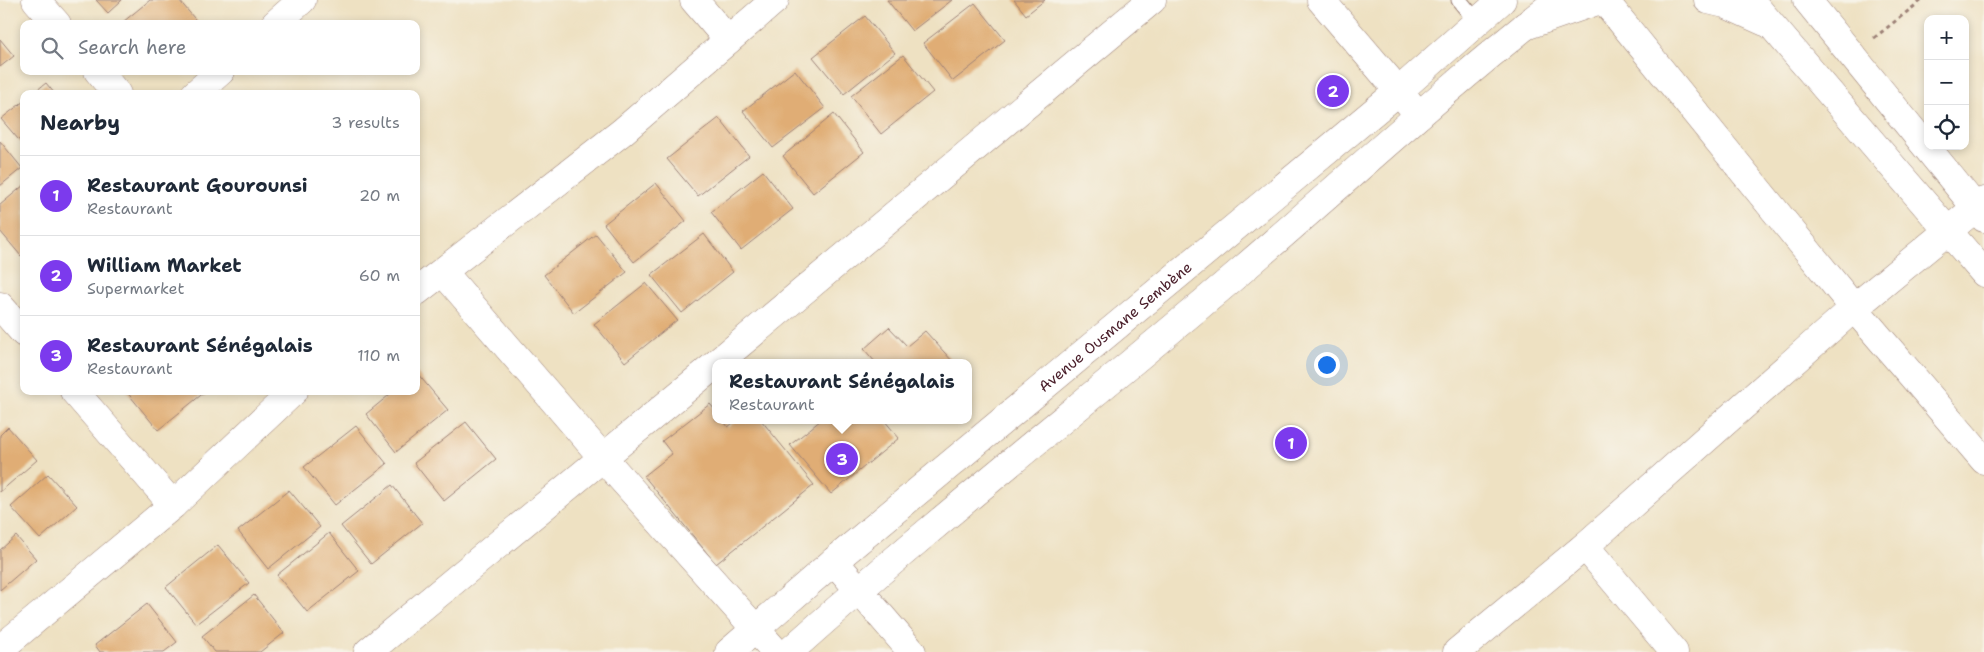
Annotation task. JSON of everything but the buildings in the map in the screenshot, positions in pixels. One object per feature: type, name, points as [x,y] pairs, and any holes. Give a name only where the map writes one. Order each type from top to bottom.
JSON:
[{"type":"main road","points":[[36,0],[54,20]]},
{"type":"main road","points":[[280,20],[302,0]]},
{"type":"main road","points":[[694,0],[728,40]]},
{"type":"main road","points":[[420,289],[622,132],[776,0]]},
{"type":"main road","points":[[721,359],[1152,0]]},
{"type":"main road","points":[[1321,0],[1400,90],[1419,115]]},
{"type":"main road","name":"Avenue Ousmane Sembène","points":[[729,652],[834,561],[1400,90],[1502,0]]},
{"type":"main road","points":[[789,652],[858,589],[1234,276],[1419,115],[1558,0]]},
{"type":"main road","points":[[1525,26],[1600,0]]},
{"type":"main road","points":[[1604,0],[1854,308],[1984,460]]},
{"type":"main road","points":[[1708,0],[1725,4],[1771,25]]},
{"type":"main road","points":[[1750,0],[1984,273]]},
{"type":"main road","points":[[1457,652],[1585,546],[1854,308],[1948,230],[1981,209],[1807,0]]},
{"type":"main road","points":[[101,75],[114,90]]},
{"type":"main road","points":[[200,90],[216,75]]},
{"type":"main road","points":[[443,272],[603,458],[776,652]]},
{"type":"main road","points":[[0,306],[20,328]]},
{"type":"main road","points":[[368,652],[712,366]]},
{"type":"main road","points":[[77,395],[173,505]]},
{"type":"main road","points":[[0,649],[173,505],[290,395]]},
{"type":"main road","points":[[1585,546],[1674,652]]},
{"type":"main road","points":[[834,561],[912,652]]},
{"type":"lane","points":[[1459,0],[1477,22]]},
{"type":"path","points":[[1852,56],[1922,0]]},
{"type":"place","name":"William Market","points":[[1333,91]]},
{"type":"place","name":"Restaurant Gourounsi","points":[[1291,443]]},
{"type":"place","name":"Restaurant Sénégalais","points":[[842,459]]}]
